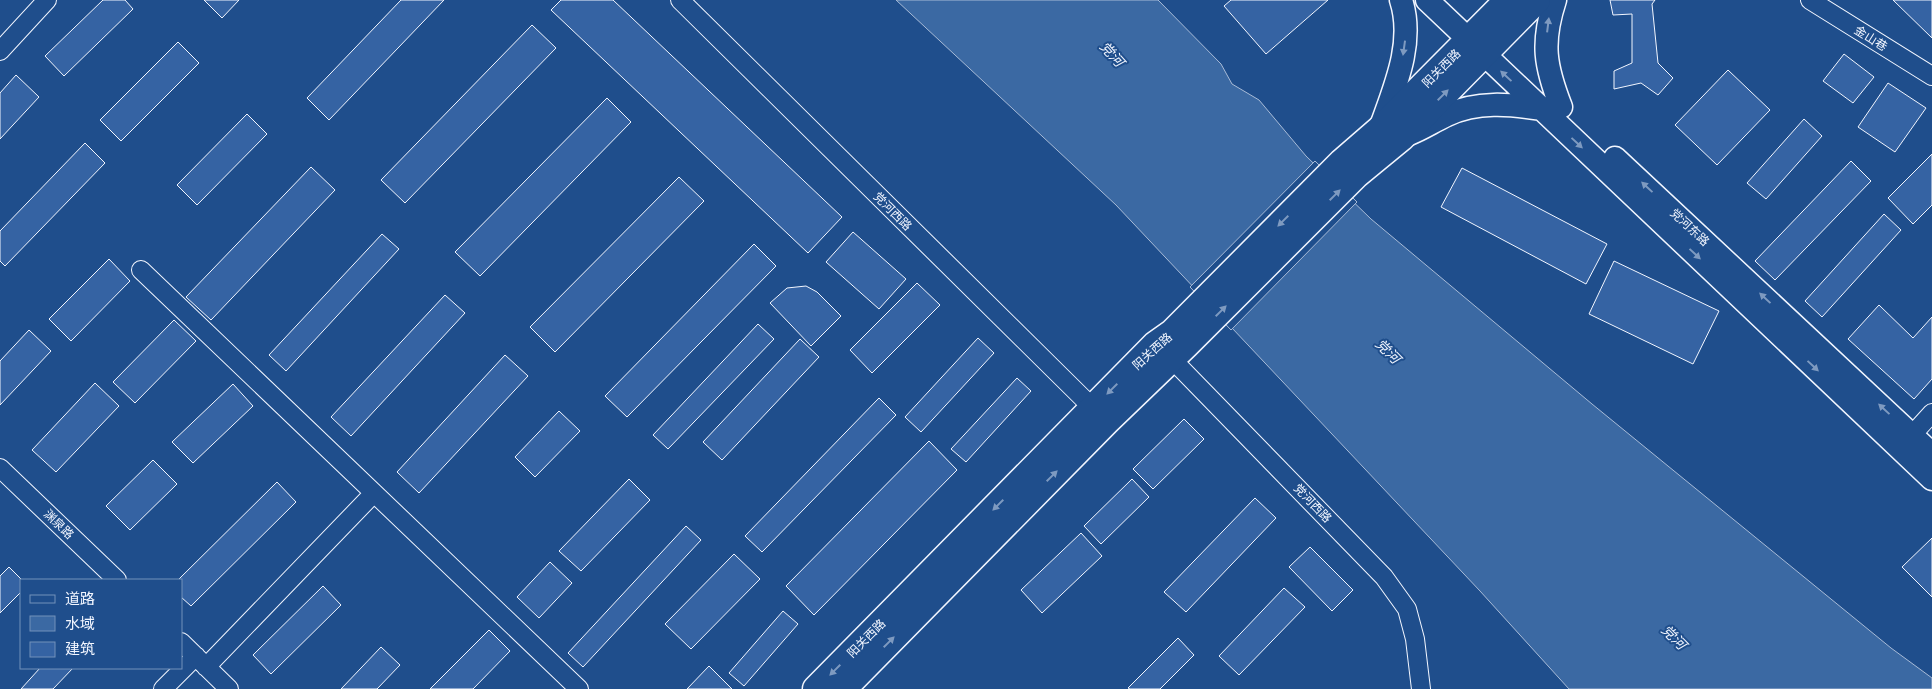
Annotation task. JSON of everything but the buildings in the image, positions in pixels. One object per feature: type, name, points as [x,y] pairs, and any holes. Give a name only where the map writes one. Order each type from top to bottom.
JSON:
[{"type":"highway","name":"阳关西路","points":[[816,689],[1172,345],[1349,168],[1391,134],[1490,31],[1537,0]]},
{"type":"highway","name":"阳关西路","points":[[843,689],[1100,415]]},
{"type":"main road","points":[[1401,0],[1405,38],[1391,134],[1448,114],[1484,105],[1507,104],[1551,108],[1932,479]]},
{"type":"main road","name":"党河东路","points":[[1427,0],[1490,31]]},
{"type":"main road","name":"党河东路","points":[[1448,0],[1490,31],[1551,108],[1932,454]]},
{"type":"main road","points":[[1551,108],[1546,62],[1549,19],[1555,0]]},
{"type":"street","points":[[0,51],[48,0]]},
{"type":"street","name":"党河西路","points":[[680,0],[1100,415]]},
{"type":"street","name":"金山巷","points":[[1810,0],[1932,76]]},
{"type":"street","points":[[141,270],[579,689]]},
{"type":"street","name":"党河西路","points":[[1172,345],[1384,577],[1407,609],[1415,640],[1421,689]]},
{"type":"street","points":[[1912,435],[1932,413]]},
{"type":"street","name":"渊泉路","points":[[0,468],[116,579]]},
{"type":"street","points":[[163,689],[201,661],[374,493]]},
{"type":"street","points":[[182,643],[229,689]]},
{"type":"water","name":"党河","points":[[896,0],[1158,0],[1221,64],[1232,84],[1259,100],[1306,156],[1371,219],[1592,404],[1891,648],[1932,678],[1932,689],[1569,689],[1480,591],[1116,205]]},
{"type":"pier","points":[[1315,161],[1357,202],[1231,330],[1190,287]]}]
